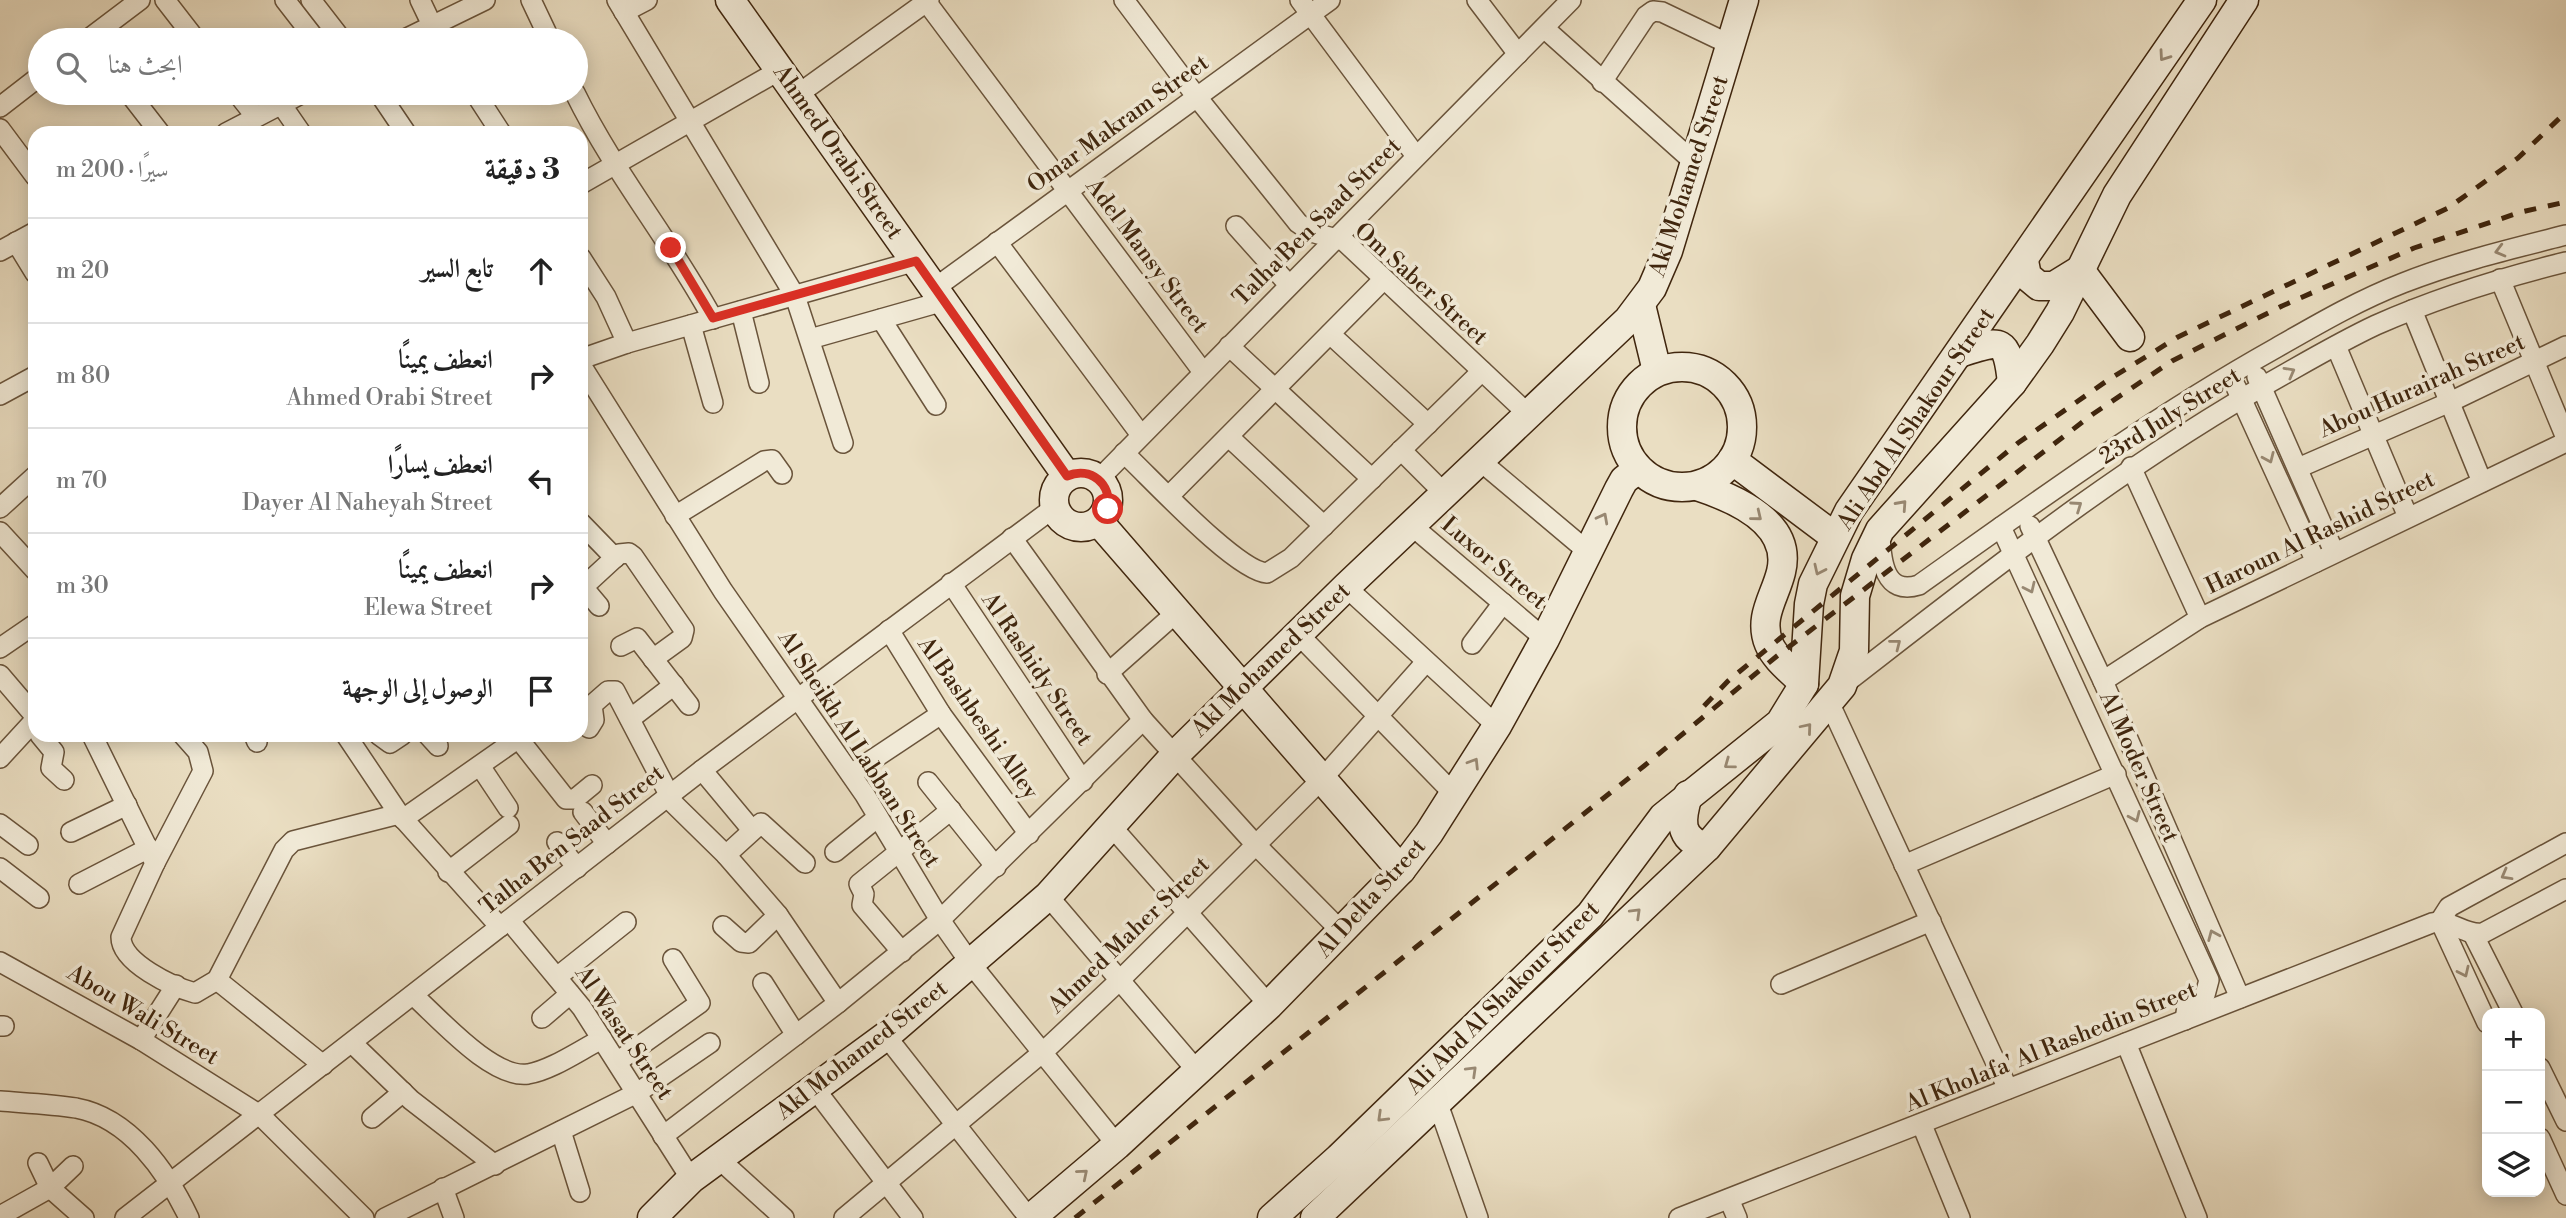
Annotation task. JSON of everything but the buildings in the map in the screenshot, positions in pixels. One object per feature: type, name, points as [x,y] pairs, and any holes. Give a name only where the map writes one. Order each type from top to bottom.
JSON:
[{"type":"street","points":[[103,28],[139,0]]},
{"type":"street","points":[[165,0],[187,28]]},
{"type":"street","points":[[285,0],[307,28]]},
{"type":"street","points":[[311,0],[333,28]]},
{"type":"street","points":[[420,0],[436,28]]},
{"type":"street","points":[[440,28],[485,0]]},
{"type":"street","points":[[531,0],[544,28]]},
{"type":"street","points":[[646,0],[620,6],[795,296],[843,443]]},
{"type":"street","name":"Ahmed Orabi Street","points":[[730,0],[1067,476]]},
{"type":"street","name":"Om Saber Street","points":[[1124,0],[1196,96],[1298,223],[1311,232],[1344,242],[1528,414]]},
{"type":"street","name":"Omar Makram Street","points":[[940,295],[997,242],[1196,96],[1305,7],[1330,0]]},
{"type":"street","points":[[1477,0],[1518,54]]},
{"type":"street","name":"Talha Ben Saad Street","points":[[1099,480],[1571,0]]},
{"type":"street","name":"Akl Mohamed Street","points":[[652,1218],[691,1179],[886,1036],[1048,896],[1174,756],[1641,305],[1661,270],[1744,0]]},
{"type":"street","name":"Ali Abd Al Shakour Street","points":[[1272,1218],[1570,935],[1596,908],[1642,842],[1688,795],[1780,723],[1804,684],[1809,604],[1813,584],[1849,511],[2202,0]]},
{"type":"street","name":"Ali Abd Al Shakour Street","points":[[1315,1218],[1707,847],[1836,694],[1854,651],[1855,596],[1866,559],[1880,530],[2012,383],[2060,312],[2117,195],[2244,0]]},
{"type":"street","points":[[797,94],[927,1]]},
{"type":"street","name":"Adel Mansy Street","points":[[927,1],[1203,372]]},
{"type":"street","points":[[1305,7],[1416,156]]},
{"type":"street","points":[[1602,82],[1646,16],[1653,12],[1662,12],[1731,45]]},
{"type":"street","points":[[1544,28],[1695,163]]},
{"type":"street","points":[[588,180],[780,70]]},
{"type":"street","points":[[0,107],[28,85]]},
{"type":"street","points":[[138,105],[155,126]]},
{"type":"street","points":[[246,105],[256,117]]},
{"type":"street","points":[[239,126],[279,105]]},
{"type":"street","points":[[282,105],[296,126]]},
{"type":"street","points":[[387,105],[401,126]]},
{"type":"street","points":[[483,105],[496,126]]},
{"type":"street","points":[[582,105],[615,165],[689,275],[713,318]]},
{"type":"street","points":[[0,129],[28,167]]},
{"type":"street","points":[[1236,226],[1289,285]]},
{"type":"street","name":"23rd July Street","points":[[1880,530],[1884,572],[1890,581],[1909,588],[1919,585],[2120,443],[2250,362],[2337,313],[2402,283],[2493,253],[2566,234]]},
{"type":"street","points":[[28,236],[8,247],[28,266]]},
{"type":"street","points":[[997,242],[1141,435]]},
{"type":"street","points":[[588,357],[627,343],[916,261]]},
{"type":"street","points":[[2024,261],[2027,276],[2039,286],[2054,286],[2080,270],[2130,337]]},
{"type":"street","name":"23rd July Street","points":[[1836,694],[2035,536],[2131,467],[2242,398],[2336,346],[2412,310],[2500,279],[2566,262]]},
{"type":"street","points":[[588,268],[607,297],[627,343]]},
{"type":"street","points":[[1169,496],[1384,279]]},
{"type":"street","points":[[2500,279],[2566,440]]},
{"type":"street","points":[[810,339],[881,319],[940,295]]},
{"type":"street","points":[[1641,305],[1657,372]]},
{"type":"street","points":[[2412,310],[2482,482]]},
{"type":"street","points":[[741,311],[760,383]]},
{"type":"street","points":[[881,319],[936,405]]},
{"type":"street","points":[[691,325],[713,403]]},
{"type":"street","points":[[1330,334],[1428,424]]},
{"type":"street","points":[[1959,353],[1989,344],[2000,345],[2009,354],[2012,383]]},
{"type":"street","points":[[1229,346],[1372,479]]},
{"type":"street","points":[[2336,346],[2409,517]]},
{"type":"street","name":"Abou Hurairah Street","points":[[2298,468],[2450,402],[2566,346]]},
{"type":"street","points":[[2250,362],[2334,552]]},
{"type":"street","points":[[1697,486],[1717,476],[1732,460],[1742,430],[1741,414],[1727,387],[1702,370],[1671,367],[1657,372],[1632,393],[1623,415],[1622,440],[1638,469],[1666,486],[1697,486],[1741,503],[1771,528],[1780,542],[1783,559],[1767,608],[1766,634],[1770,647],[1804,684]]},
{"type":"street","points":[[1124,453],[1223,547],[1257,572],[1267,573],[1283,565],[1482,371]]},
{"type":"street","points":[[2230,374],[2316,562]]},
{"type":"street","name":"Al Sheikh Al Labban Street","points":[[588,376],[723,591],[851,774],[940,920],[971,964],[1117,1145]]},
{"type":"street","points":[[0,394],[28,380]]},
{"type":"street","points":[[1229,436],[1324,526]]},
{"type":"street","name":"Haroun Al Rashid Street","points":[[2103,681],[2200,618],[2566,440]]},
{"type":"street","points":[[1401,450],[1445,494]]},
{"type":"street","points":[[675,516],[764,460],[772,460],[782,474]]},
{"type":"street","points":[[1479,460],[1586,550]]},
{"type":"street","points":[[1732,460],[1835,537]]},
{"type":"street","points":[[2131,467],[2200,618]]},
{"type":"street","name":"Al Delta Street","points":[[1030,1218],[1198,1072],[1343,933],[1401,870],[1497,726],[1545,639],[1586,550],[1624,480],[1638,469]]},
{"type":"street","points":[[1084,472],[1099,480],[1109,501],[1098,522],[1078,528],[1068,524],[1055,508],[1056,490],[1067,476],[1084,472]]},
{"type":"street","points":[[0,508],[28,482]]},
{"type":"street","name":"Talha Ben Saad Street","points":[[125,1218],[702,770],[1055,508]]},
{"type":"street","name":"Al Moder Street","points":[[2024,511],[2103,681],[2240,998]]},
{"type":"street","points":[[1098,522],[1401,870]]},
{"type":"street","name":"Luxor Street","points":[[1411,525],[1545,639]]},
{"type":"street","name":"Al Moder Street","points":[[2001,527],[2209,980],[2205,995],[2187,1006],[2185,1020]]},
{"type":"street","points":[[588,530],[615,558]]},
{"type":"street","points":[[0,532],[28,562]]},
{"type":"street","points":[[1012,538],[1107,674],[1143,720],[1256,845],[1343,933]]},
{"type":"street","points":[[588,583],[623,553],[633,556],[684,630],[679,640],[653,659]]},
{"type":"street","name":"Al Rashidy Street","points":[[951,583],[1083,781]]},
{"type":"street","points":[[1346,587],[1425,663],[1497,726]]},
{"type":"street","points":[[588,595],[599,607]]},
{"type":"street","points":[[1472,644],[1503,603]]},
{"type":"street","points":[[1107,674],[1177,612]]},
{"type":"street","points":[[0,648],[28,629]]},
{"type":"street","name":"Al Bashbeshi Alley","points":[[889,630],[941,714],[1029,834]]},
{"type":"street","points":[[1298,634],[1454,794]]},
{"type":"street","points":[[621,646],[637,638],[689,705]]},
{"type":"street","name":"Ahmed Maher Street","points":[[844,1218],[1043,1052],[1120,980],[1322,779],[1425,663]]},
{"type":"street","points":[[0,676],[28,715]]},
{"type":"street","points":[[630,719],[674,685]]},
{"type":"street","points":[[589,728],[594,720],[592,705],[611,690],[615,691],[669,796],[726,855],[778,915],[838,1003]]},
{"type":"street","points":[[1836,694],[1904,864],[2008,1089]]},
{"type":"street","points":[[851,774],[941,714]]},
{"type":"street","points":[[663,1136],[838,1003],[940,920],[1143,720]]},
{"type":"street","points":[[0,758],[28,732]]},
{"type":"street","points":[[47,742],[54,752],[51,768],[64,780]]},
{"type":"street","points":[[96,742],[152,855]]},
{"type":"street","points":[[189,742],[198,752],[203,771],[152,855],[121,942],[132,961],[195,993],[217,980],[287,846],[297,839],[401,817],[513,742]]},
{"type":"street","name":"Al Wasat Street","points":[[353,742],[401,817],[448,872],[505,923],[557,976],[602,1039],[691,1179]]},
{"type":"street","points":[[524,742],[566,799],[575,799],[592,785]]},
{"type":"street","points":[[448,872],[508,817],[480,766]]},
{"type":"street","points":[[702,770],[752,830]]},
{"type":"street","points":[[1904,864],[2116,774]]},
{"type":"street","points":[[928,782],[996,866]]},
{"type":"street","points":[[1688,795],[1681,819],[1683,830],[1688,838],[1707,847]]},
{"type":"street","points":[[71,832],[127,805]]},
{"type":"street","points":[[902,952],[862,905],[864,894],[858,886],[898,849],[951,810]]},
{"type":"street","points":[[583,812],[607,844]]},
{"type":"street","points":[[835,852],[878,817]]},
{"type":"street","points":[[0,824],[28,845]]},
{"type":"street","points":[[726,855],[758,824],[766,824],[805,863]]},
{"type":"street","points":[[1112,827],[1269,1005]]},
{"type":"street","points":[[556,842],[577,868]]},
{"type":"street","name":"Al Kholafa' Al Rashedin Street","points":[[1679,1218],[2440,921],[2449,907],[2566,842]]},
{"type":"street","points":[[79,884],[152,855]]},
{"type":"street","points":[[1617,878],[1644,863],[1653,863],[1661,867],[1666,875],[1666,885]]},
{"type":"street","points":[[0,868],[39,898]]},
{"type":"street","points":[[2440,921],[2473,934],[2492,929],[2566,889]]},
{"type":"street","points":[[1048,896],[1198,1072]]},
{"type":"street","points":[[723,926],[741,942],[749,943],[778,915]]},
{"type":"street","points":[[1781,984],[1931,921]]},
{"type":"street","points":[[2440,921],[2482,1012]]},
{"type":"street","points":[[557,976],[626,922]]},
{"type":"street","points":[[2473,934],[2510,1008]]},
{"type":"street","points":[[617,1062],[699,1006],[699,997],[673,960]]},
{"type":"street","name":"Abou Wali Street","points":[[0,962],[141,1040],[260,1115],[364,1218]]},
{"type":"street","points":[[217,980],[323,1065]]},
{"type":"street","points":[[763,983],[796,1035]]},
{"type":"street","points":[[141,1040],[176,985]]},
{"type":"street","points":[[542,1018],[570,994]]},
{"type":"street","points":[[414,995],[491,1064],[515,1074],[541,1070],[602,1039]]},
{"type":"street","points":[[886,1036],[1030,1218]]},
{"type":"street","points":[[352,1043],[495,1165]]},
{"type":"street","points":[[385,1218],[637,1093],[710,1043]]},
{"type":"street","points":[[2126,1043],[2197,1218]]},
{"type":"street","points":[[2541,1071],[2566,1121]]},
{"type":"street","points":[[815,1089],[913,1218]]},
{"type":"street","points":[[372,1118],[415,1097]]},
{"type":"street","points":[[0,1101],[77,1108],[106,1119],[136,1141],[170,1185],[189,1218]]},
{"type":"street","points":[[1438,1104],[1478,1218]]},
{"type":"street","points":[[1922,1125],[1960,1218]]},
{"type":"street","points":[[561,1131],[580,1192]]},
{"type":"street","points":[[2545,1149],[2566,1195]]},
{"type":"street","points":[[719,1159],[784,1218]]},
{"type":"street","points":[[38,1163],[50,1188],[84,1218]]},
{"type":"street","points":[[0,1216],[50,1188],[73,1166]]},
{"type":"street","points":[[443,1188],[454,1218]]},
{"type":"street","points":[[1729,1199],[1737,1218]]},
{"type":"railway","points":[[1704,706],[1728,681],[2018,443],[2108,380],[2178,337],[2448,208],[2518,158],[2566,112]]},
{"type":"railway","points":[[1075,1218],[1644,766],[1777,656],[2093,414],[2172,361],[2282,306],[2414,248],[2521,212],[2566,202]]},
{"type":"route","points":[[671,248],[713,318],[916,261],[1067,476],[1084,472],[1099,480],[1108,493],[1108,509]]}]
